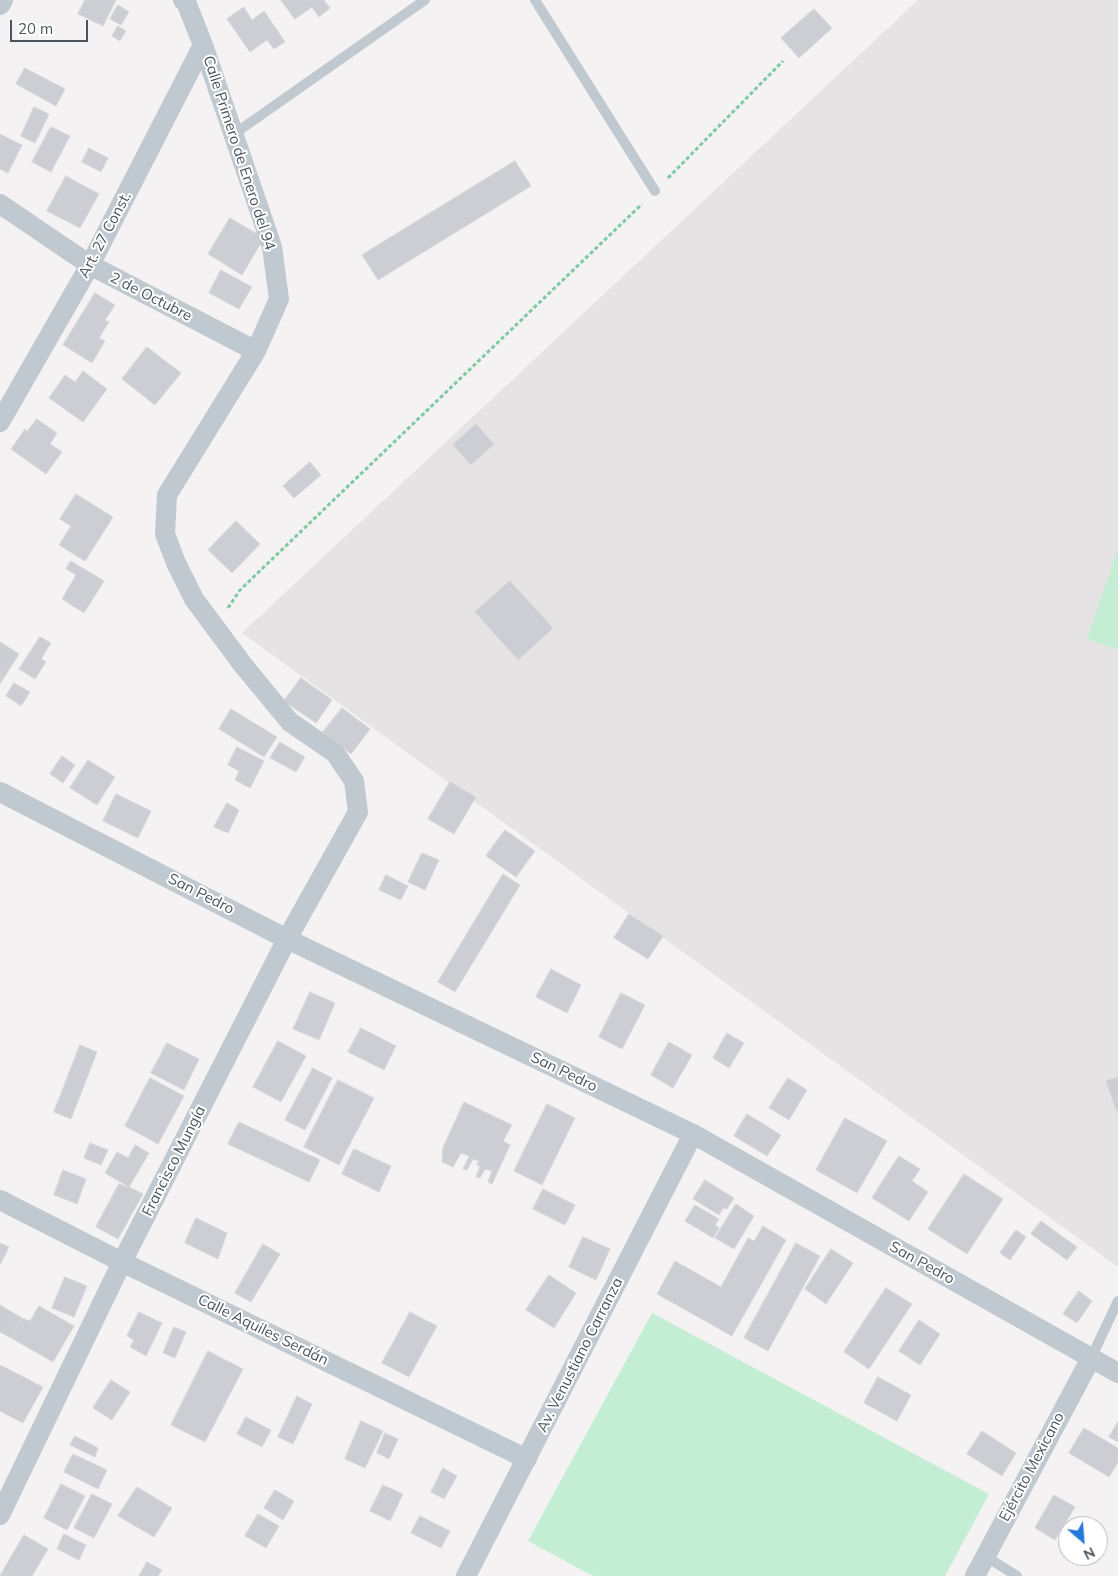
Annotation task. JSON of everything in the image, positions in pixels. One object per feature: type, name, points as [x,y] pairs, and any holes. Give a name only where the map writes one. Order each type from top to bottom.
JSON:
[{"type":"street","points":[[0,5],[3,0]]},
{"type":"street","name":"Calle Primero de Enero del 94","points":[[183,0],[186,2],[203,45],[272,247],[279,299],[256,351],[167,495],[165,534],[176,563],[194,599],[243,664],[290,722],[336,753],[354,781],[358,812]]},
{"type":"street","name":"Art. 27 Const.","points":[[0,422],[90,265],[203,45]]},
{"type":"street","name":"2 de Octubre","points":[[0,204],[90,265],[256,351]]},
{"type":"street","name":"San Pedro","points":[[0,792],[287,938],[693,1134],[1118,1373]]},
{"type":"street","name":"Francisco Mungía","points":[[0,1515],[122,1262],[287,938],[358,812]]},
{"type":"street","name":"Av. Venustiano Carranza","points":[[466,1576],[693,1134]]},
{"type":"street","name":"Calle Aquiles Serdán","points":[[0,1200],[122,1262],[527,1459]]},
{"type":"street","name":"Ejército Mexicano","points":[[975,1576],[1090,1358]]},
{"type":"lane","points":[[234,134],[425,0]]},
{"type":"lane","points":[[535,0],[655,191]]},
{"type":"lane","points":[[1090,1358],[1118,1301]]},
{"type":"lane","points":[[985,1556],[1017,1576]]},
{"type":"path","points":[[215,627],[240,590],[655,191],[783,61]]},
{"type":"shaded area","points":[[918,0],[1118,0],[1118,1267],[242,633]]},
{"type":"green space","points":[[1118,549],[1118,650],[1087,639]]},
{"type":"green space","points":[[652,1313],[989,1494],[945,1576],[593,1576],[528,1541]]},
{"type":"building","points":[[85,0],[116,0],[103,26],[78,14]]},
{"type":"building","points":[[281,0],[324,0],[330,8],[319,17],[312,7],[295,19]]},
{"type":"building","points":[[118,5],[129,12],[121,25],[110,19]]},
{"type":"building","points":[[244,7],[252,20],[264,11],[285,42],[274,49],[267,40],[250,52],[227,19]]},
{"type":"building","points":[[814,9],[832,28],[799,58],[781,38]]},
{"type":"building","points":[[118,26],[126,31],[120,41],[112,36]]},
{"type":"building","points":[[25,68],[65,89],[56,106],[16,84]]},
{"type":"building","points":[[34,107],[49,114],[35,143],[21,136]]},
{"type":"building","points":[[51,127],[70,136],[51,172],[32,162]]},
{"type":"building","points":[[0,134],[22,145],[8,173],[0,169]]},
{"type":"building","points":[[89,148],[108,158],[101,172],[82,162]]},
{"type":"building","points":[[515,161],[531,186],[378,280],[362,255]]},
{"type":"building","points":[[66,176],[99,194],[80,228],[47,211]]},
{"type":"building","points":[[230,218],[264,238],[242,275],[208,254]]},
{"type":"building","points":[[221,270],[252,287],[239,309],[209,293]]},
{"type":"building","points":[[95,293],[115,305],[105,320],[109,322],[99,338],[105,341],[92,363],[63,345]]},
{"type":"building","points":[[147,347],[181,373],[155,405],[122,379]]},
{"type":"building","points":[[83,371],[107,389],[83,422],[49,398],[65,375],[75,382]]},
{"type":"building","points":[[37,419],[57,433],[50,444],[62,452],[46,474],[11,449],[25,429],[27,431]]},
{"type":"building","points":[[476,424],[494,444],[471,465],[453,445]]},
{"type":"building","points":[[310,462],[321,475],[294,498],[283,486]]},
{"type":"building","points":[[76,494],[113,517],[85,561],[59,545],[71,526],[60,519]]},
{"type":"building","points":[[236,521],[260,544],[232,573],[208,550]]},
{"type":"building","points":[[71,561],[104,581],[84,613],[62,599],[76,575],[66,569]]},
{"type":"building","points":[[510,581],[553,628],[518,660],[475,612]]},
{"type":"building","points":[[40,637],[51,643],[41,659],[46,662],[35,679],[19,669]]},
{"type":"building","points":[[0,642],[19,654],[0,684]]},
{"type":"building","points":[[301,678],[332,700],[316,723],[284,701]]},
{"type":"building","points":[[14,683],[30,692],[21,706],[6,696]]},
{"type":"building","points":[[342,708],[370,729],[351,754],[323,732]]},
{"type":"building","points":[[231,709],[277,737],[264,757],[219,729]]},
{"type":"building","points":[[280,742],[305,757],[296,772],[270,758]]},
{"type":"building","points":[[237,747],[264,761],[250,788],[235,780],[239,771],[228,765]]},
{"type":"building","points":[[62,756],[75,765],[63,783],[50,774]]},
{"type":"building","points":[[88,760],[115,777],[97,805],[70,788]]},
{"type":"building","points":[[450,782],[476,797],[454,834],[428,819]]},
{"type":"building","points":[[116,794],[151,811],[138,838],[103,821]]},
{"type":"building","points":[[227,803],[239,810],[228,833],[214,827]]},
{"type":"building","points":[[505,830],[535,851],[516,877],[486,856]]},
{"type":"building","points":[[422,853],[439,860],[425,890],[408,882]]},
{"type":"building","points":[[503,874],[520,885],[455,992],[438,982]]},
{"type":"building","points":[[386,875],[408,886],[401,900],[379,890]]},
{"type":"building","points":[[629,914],[663,936],[648,959],[614,938]]},
{"type":"building","points":[[551,969],[581,985],[567,1013],[536,997]]},
{"type":"building","points":[[310,992],[335,1003],[319,1040],[293,1029]]},
{"type":"building","points":[[621,993],[645,1005],[622,1049],[599,1037]]},
{"type":"building","points":[[361,1028],[396,1046],[384,1070],[348,1052]]},
{"type":"building","points":[[727,1033],[744,1043],[729,1068],[713,1058]]},
{"type":"building","points":[[278,1041],[306,1056],[281,1102],[253,1087]]},
{"type":"building","points":[[669,1042],[692,1055],[673,1088],[651,1075]]},
{"type":"building","points":[[167,1043],[199,1059],[184,1090],[151,1073]]},
{"type":"building","points":[[80,1045],[97,1052],[71,1119],[54,1112]]},
{"type":"building","points":[[313,1068],[332,1078],[305,1130],[285,1120]]},
{"type":"building","points":[[1118,1077],[1118,1115],[1106,1081]]},
{"type":"building","points":[[150,1078],[184,1096],[158,1144],[125,1126]]},
{"type":"building","points":[[788,1078],[807,1090],[789,1120],[769,1108]]},
{"type":"building","points":[[338,1080],[374,1098],[339,1165],[304,1147]]},
{"type":"building","points":[[464,1102],[512,1125],[503,1141],[510,1145],[492,1184],[488,1182],[492,1171],[485,1169],[480,1178],[476,1177],[480,1166],[477,1165],[479,1161],[473,1159],[467,1170],[463,1169],[469,1156],[461,1153],[453,1167],[442,1162],[443,1148]]},
{"type":"building","points":[[547,1104],[575,1118],[542,1185],[514,1171]]},
{"type":"building","points":[[747,1114],[781,1135],[767,1156],[734,1136]]},
{"type":"building","points":[[845,1118],[887,1141],[857,1193],[816,1170]]},
{"type":"building","points":[[239,1122],[320,1160],[309,1182],[228,1144]]},
{"type":"building","points":[[90,1143],[108,1150],[101,1165],[84,1158]]},
{"type":"building","points":[[135,1145],[149,1153],[129,1187],[105,1173],[117,1152],[128,1158]]},
{"type":"building","points":[[354,1149],[391,1166],[379,1192],[342,1174]]},
{"type":"building","points":[[899,1156],[920,1169],[912,1181],[928,1192],[909,1221],[872,1198]]},
{"type":"building","points":[[63,1170],[86,1179],[77,1204],[54,1195]]},
{"type":"building","points":[[964,1174],[1003,1199],[967,1254],[928,1229]]},
{"type":"building","points":[[705,1180],[734,1198],[727,1209],[723,1208],[719,1215],[693,1199]]},
{"type":"building","points":[[119,1184],[143,1194],[118,1239],[96,1227]]},
{"type":"building","points":[[543,1189],[575,1205],[565,1225],[533,1209]]},
{"type":"building","points":[[736,1204],[754,1216],[734,1249],[715,1238]]},
{"type":"building","points":[[695,1205],[719,1219],[715,1225],[719,1228],[713,1238],[685,1221]]},
{"type":"building","points":[[196,1218],[227,1233],[218,1259],[185,1243]]},
{"type":"building","points":[[1041,1221],[1077,1247],[1067,1260],[1031,1234]]},
{"type":"building","points":[[763,1226],[786,1240],[732,1336],[657,1294],[675,1261],[721,1287],[748,1238],[754,1241]]},
{"type":"building","points":[[1016,1230],[1026,1237],[1010,1260],[1000,1253]]},
{"type":"building","points":[[583,1237],[610,1249],[596,1280],[569,1267]]},
{"type":"building","points":[[0,1243],[9,1247],[0,1265]]},
{"type":"building","points":[[796,1243],[820,1256],[768,1351],[744,1338]]},
{"type":"building","points":[[263,1244],[280,1254],[251,1302],[235,1293]]},
{"type":"building","points":[[831,1249],[853,1263],[826,1304],[805,1289]]},
{"type":"building","points":[[549,1275],[576,1293],[554,1328],[526,1310]]},
{"type":"building","points":[[65,1277],[87,1286],[74,1317],[52,1308]]},
{"type":"building","points":[[886,1288],[912,1304],[869,1369],[844,1352]]},
{"type":"building","points":[[1079,1291],[1092,1301],[1077,1323],[1063,1314]]},
{"type":"building","points":[[0,1305],[22,1318],[11,1338],[0,1332]]},
{"type":"building","points":[[39,1306],[74,1326],[53,1362],[11,1338],[22,1318],[30,1321]]},
{"type":"building","points":[[139,1312],[162,1323],[146,1356],[130,1347],[134,1340],[127,1336]]},
{"type":"building","points":[[410,1312],[437,1326],[409,1377],[382,1363]]},
{"type":"building","points":[[919,1320],[940,1334],[920,1365],[899,1351]]},
{"type":"building","points":[[174,1327],[186,1332],[175,1358],[163,1353]]},
{"type":"building","points":[[208,1351],[243,1369],[205,1442],[171,1425]]},
{"type":"building","points":[[0,1365],[43,1387],[23,1423],[0,1411]]},
{"type":"building","points":[[878,1377],[911,1395],[897,1421],[864,1403]]},
{"type":"building","points":[[111,1380],[130,1392],[112,1420],[93,1408]]},
{"type":"building","points":[[297,1396],[312,1404],[293,1444],[278,1437]]},
{"type":"building","points":[[246,1417],[271,1430],[262,1447],[237,1434]]},
{"type":"building","points":[[361,1421],[383,1431],[365,1468],[345,1459]]},
{"type":"building","points":[[1118,1422],[1118,1442],[1109,1437]]},
{"type":"building","points":[[1084,1428],[1118,1448],[1118,1462],[1109,1477],[1069,1453]]},
{"type":"building","points":[[982,1431],[1016,1453],[1002,1476],[967,1454]]},
{"type":"building","points":[[385,1433],[398,1439],[389,1459],[377,1453]]},
{"type":"building","points":[[75,1436],[98,1448],[95,1457],[70,1445]]},
{"type":"building","points":[[73,1454],[107,1470],[98,1489],[64,1472]]},
{"type":"building","points":[[443,1468],[457,1476],[444,1499],[431,1492]]},
{"type":"building","points":[[61,1484],[85,1496],[67,1530],[44,1518]]},
{"type":"building","points":[[383,1485],[403,1494],[390,1521],[370,1511]]},
{"type":"building","points":[[137,1487],[172,1508],[154,1537],[118,1516]]},
{"type":"building","points":[[275,1490],[294,1501],[283,1520],[264,1508]]},
{"type":"building","points":[[92,1494],[112,1504],[94,1538],[74,1528]]},
{"type":"building","points":[[1054,1495],[1075,1507],[1070,1516],[1058,1516],[1058,1535],[1055,1540],[1035,1528]]},
{"type":"building","points":[[258,1514],[279,1526],[266,1548],[245,1536]]},
{"type":"building","points":[[420,1516],[450,1531],[441,1548],[411,1533]]},
{"type":"building","points":[[64,1534],[86,1545],[79,1560],[57,1549]]},
{"type":"building","points":[[24,1535],[48,1549],[32,1576],[0,1576]]},
{"type":"building","points":[[147,1562],[162,1570],[158,1576],[139,1576]]}]
